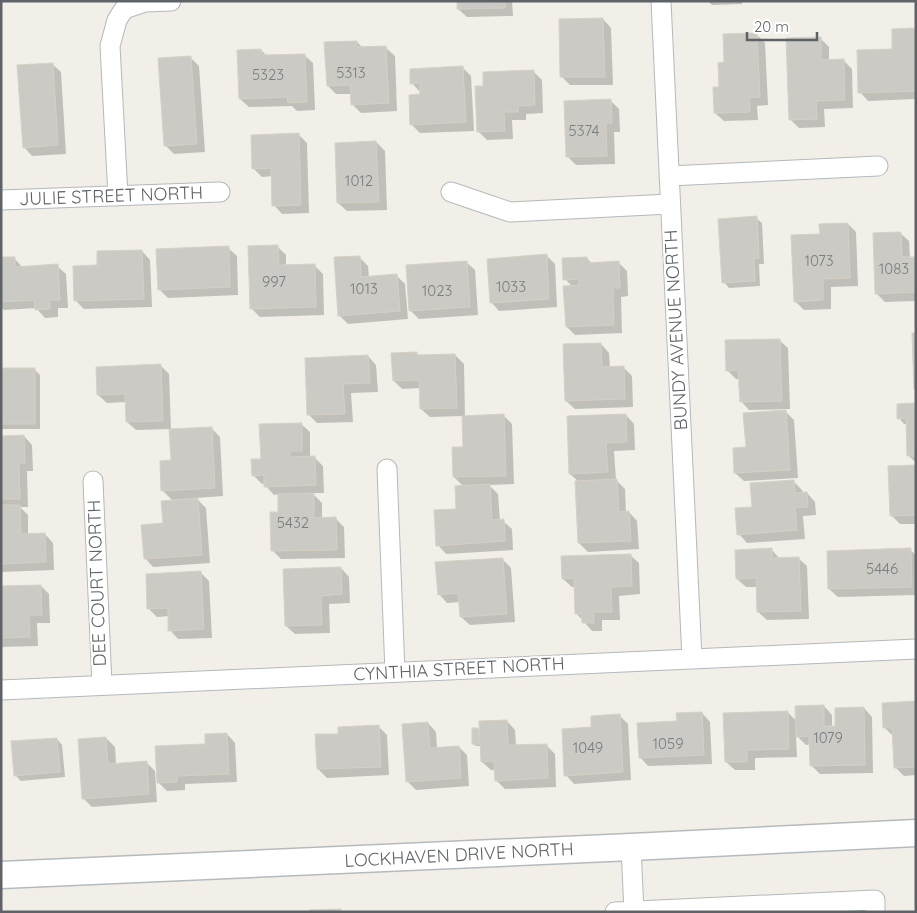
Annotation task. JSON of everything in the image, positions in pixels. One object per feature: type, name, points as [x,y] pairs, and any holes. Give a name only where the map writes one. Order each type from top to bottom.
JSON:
[{"type":"street","points":[[118,196],[110,46],[117,20],[124,9],[145,2],[171,1]]},
{"type":"street","name":"BUNDY AVENUE NORTH","points":[[661,1],[692,658]]},
{"type":"street","points":[[669,176],[878,166]]},
{"type":"street","name":"JULIE STREET NORTH","points":[[1,200],[220,192]]},
{"type":"street","points":[[450,192],[510,212],[670,204]]},
{"type":"street","points":[[387,469],[395,672]]},
{"type":"street","name":"DEE COURT NORTH","points":[[93,482],[102,685]]},
{"type":"street","name":"CYNTHIA STREET NORTH","points":[[1,690],[916,649]]},
{"type":"street","name":"LOCKHAVEN DRIVE NORTH","points":[[1,875],[916,833]]},
{"type":"street","points":[[631,847],[634,911]]},
{"type":"street","points":[[615,912],[875,900],[875,912]]},
{"type":"building","points":[[457,1],[505,1],[505,8],[457,9]]},
{"type":"building","points":[[603,18],[605,77],[560,77],[559,19]]},
{"type":"building","points":[[914,28],[916,91],[858,93],[857,50],[892,49],[892,29]]},
{"type":"building","points":[[757,33],[760,97],[749,98],[750,112],[714,113],[713,87],[719,87],[718,63],[724,62],[723,34]]},
{"type":"building","points":[[821,37],[821,60],[844,59],[845,100],[816,101],[817,119],[789,120],[786,38]]},
{"type":"building","points":[[357,41],[357,47],[386,46],[389,103],[351,105],[350,85],[327,86],[324,42]]},
{"type":"building","points":[[261,49],[262,55],[305,54],[307,102],[288,103],[287,97],[239,99],[237,50]]},
{"type":"building","points":[[191,56],[197,144],[164,146],[158,58]]},
{"type":"building","points":[[53,63],[58,145],[23,148],[17,65]]},
{"type":"building","points":[[463,66],[466,122],[410,125],[409,95],[420,94],[420,83],[410,84],[410,69]]},
{"type":"building","points":[[534,70],[535,105],[518,106],[518,112],[504,112],[505,131],[477,132],[475,86],[483,86],[483,72]]},
{"type":"building","points":[[611,99],[612,123],[606,124],[607,156],[566,157],[564,101]]},
{"type":"building","points":[[299,133],[301,205],[272,206],[271,168],[252,169],[251,135]]},
{"type":"building","points":[[376,141],[379,202],[337,203],[335,143]]},
{"type":"building","points":[[757,216],[759,258],[754,259],[755,281],[722,283],[718,219]]},
{"type":"building","points":[[848,223],[850,278],[823,279],[823,300],[794,302],[791,235],[820,234],[819,224]]},
{"type":"building","points":[[901,232],[902,257],[916,257],[916,292],[875,294],[873,233]]},
{"type":"building","points":[[278,245],[279,265],[315,264],[316,307],[250,309],[248,246]]},
{"type":"building","points":[[229,246],[230,287],[158,290],[156,249]]},
{"type":"building","points":[[142,250],[144,299],[74,301],[73,266],[97,265],[97,251]]},
{"type":"building","points":[[547,254],[549,299],[490,303],[487,259]]},
{"type":"building","points":[[360,256],[361,277],[397,274],[400,311],[338,316],[334,257]]},
{"type":"building","points":[[1,257],[15,257],[15,267],[58,264],[60,300],[50,300],[50,309],[35,310],[34,300],[1,302]]},
{"type":"building","points":[[587,257],[588,263],[619,261],[620,288],[613,288],[614,325],[566,327],[563,286],[579,285],[579,279],[563,280],[562,258]]},
{"type":"building","points":[[467,261],[470,307],[409,311],[406,265]]},
{"type":"building","points":[[912,333],[916,333],[916,390],[914,390]]},
{"type":"building","points":[[780,339],[782,401],[740,402],[738,370],[726,371],[725,340]]},
{"type":"building","points":[[601,343],[602,367],[624,366],[625,399],[565,401],[563,344]]},
{"type":"building","points":[[417,352],[417,355],[455,354],[457,408],[420,409],[419,380],[393,381],[391,353]]},
{"type":"building","points":[[368,355],[370,383],[343,384],[345,414],[307,415],[305,358]]},
{"type":"building","points":[[161,364],[163,421],[126,422],[125,394],[97,395],[96,367]]},
{"type":"building","points":[[1,368],[35,368],[35,424],[1,424]]},
{"type":"building","points":[[916,403],[916,456],[907,456],[906,418],[897,419],[897,404]]},
{"type":"building","points":[[786,410],[790,470],[734,473],[733,448],[746,447],[743,413]]},
{"type":"building","points":[[504,414],[506,476],[453,477],[452,447],[463,447],[462,416]]},
{"type":"building","points":[[626,414],[627,442],[606,443],[608,472],[569,474],[567,416]]},
{"type":"building","points":[[302,423],[302,451],[290,451],[290,457],[315,456],[316,485],[264,487],[264,475],[252,476],[251,459],[261,459],[259,424]]},
{"type":"building","points":[[212,427],[215,488],[161,491],[160,461],[171,460],[169,429]]},
{"type":"building","points":[[24,435],[25,463],[19,463],[20,499],[1,499],[1,436]]},
{"type":"building","points":[[916,465],[916,515],[890,516],[888,466]]},
{"type":"building","points":[[617,479],[619,512],[629,511],[631,541],[578,543],[575,481]]},
{"type":"building","points":[[794,480],[795,493],[807,492],[808,507],[795,508],[797,530],[737,535],[735,508],[752,507],[750,483]]},
{"type":"building","points":[[490,484],[492,520],[504,519],[505,541],[436,546],[434,510],[456,509],[455,486]]},
{"type":"building","points":[[314,493],[314,518],[336,517],[337,550],[271,551],[270,512],[278,512],[278,494]]},
{"type":"building","points":[[198,498],[202,555],[144,559],[141,525],[163,523],[161,501]]},
{"type":"building","points":[[1,505],[20,505],[21,534],[45,533],[46,562],[1,564]]},
{"type":"building","points":[[772,548],[772,558],[799,557],[801,611],[757,612],[756,578],[736,579],[735,550]]},
{"type":"building","points":[[911,548],[912,587],[828,589],[827,551]]},
{"type":"building","points":[[631,554],[632,586],[611,587],[612,612],[594,612],[594,623],[582,623],[582,614],[575,614],[574,578],[562,579],[561,556]]},
{"type":"building","points":[[503,558],[507,614],[460,617],[458,593],[438,595],[435,562]]},
{"type":"building","points":[[341,567],[342,594],[321,596],[322,625],[285,626],[283,569]]},
{"type":"building","points":[[201,571],[204,629],[168,631],[168,608],[147,609],[146,574]]},
{"type":"building","points":[[41,585],[42,615],[29,615],[30,637],[1,638],[1,586]]},
{"type":"building","points":[[916,701],[916,767],[894,768],[892,728],[883,728],[882,703]]},
{"type":"building","points":[[824,705],[824,726],[835,726],[835,708],[864,707],[865,765],[810,766],[809,736],[796,737],[795,706]]},
{"type":"building","points":[[788,711],[789,749],[747,750],[747,762],[725,762],[723,713]]},
{"type":"building","points":[[702,712],[704,755],[639,758],[637,723],[677,721],[676,713]]},
{"type":"building","points":[[620,714],[623,772],[564,776],[562,729],[591,727],[591,716]]},
{"type":"building","points":[[507,720],[508,745],[547,744],[548,778],[495,781],[494,761],[481,762],[479,721]]},
{"type":"building","points":[[428,722],[430,748],[459,746],[461,778],[406,782],[402,724]]},
{"type":"building","points":[[379,725],[381,767],[317,769],[315,734],[338,734],[338,727]]},
{"type":"building","points":[[472,728],[478,728],[479,744],[472,744]]},
{"type":"building","points":[[227,733],[229,774],[177,776],[177,782],[157,783],[155,746],[205,744],[205,734]]},
{"type":"building","points":[[106,737],[108,764],[147,761],[149,794],[82,799],[78,739]]},
{"type":"building","points":[[57,738],[60,772],[14,776],[11,741]]},
{"type":"building","points":[[341,909],[341,912],[309,912],[309,910]]}]
